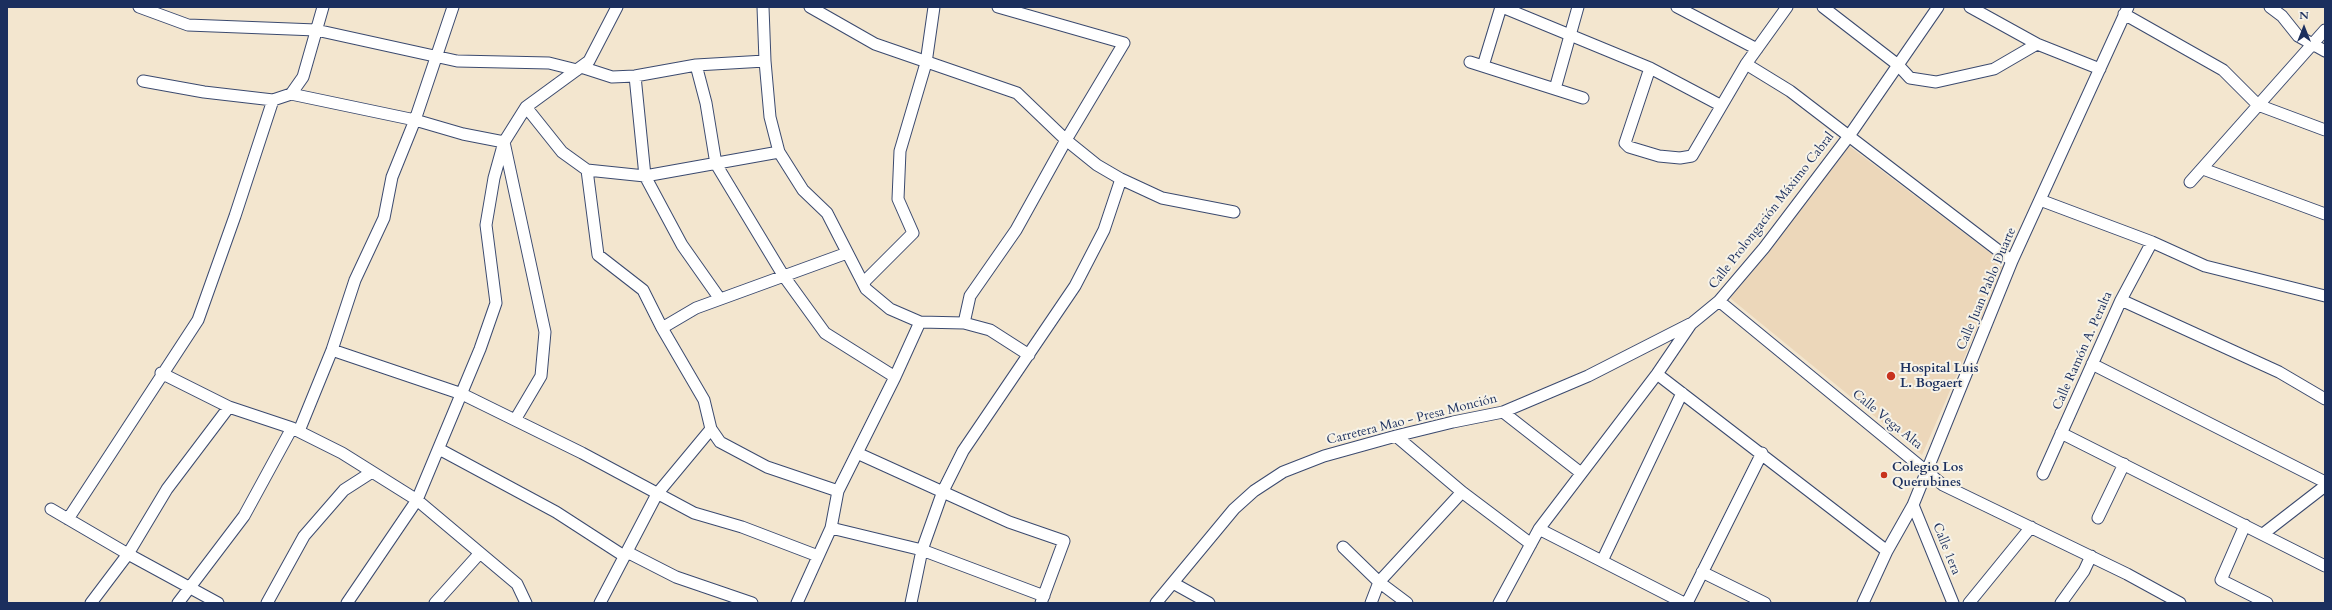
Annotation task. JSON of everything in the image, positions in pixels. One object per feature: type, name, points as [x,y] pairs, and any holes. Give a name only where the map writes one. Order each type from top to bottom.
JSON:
[{"type":"street","points":[[139,7],[188,24],[316,30],[458,61],[549,63],[579,68],[612,77],[635,76],[696,65],[765,61]]},
{"type":"street","points":[[291,94],[303,77],[323,7]]},
{"type":"street","points":[[178,603],[244,516],[296,429],[332,350],[355,280],[384,218],[392,177],[415,120],[438,56],[453,7]]},
{"type":"street","points":[[347,603],[417,500],[462,394],[496,303],[486,225],[494,178],[504,142],[526,107],[589,61],[617,7]]},
{"type":"street","points":[[763,7],[765,61],[770,117],[779,152],[803,190],[827,213],[866,289],[890,309],[920,322],[964,322],[990,330],[1029,355]]},
{"type":"street","points":[[810,7],[875,44],[926,63],[1017,93],[1066,140],[1097,165],[1121,179],[1162,198],[1234,212]]},
{"type":"street","points":[[863,283],[912,233],[898,198],[900,151],[926,63],[934,7]]},
{"type":"street","points":[[964,322],[970,296],[1016,230],[1066,140],[1124,43],[998,7]]},
{"type":"street","points":[[1483,66],[1501,7],[1650,68],[1720,105]]},
{"type":"street","points":[[1555,89],[1578,7]]},
{"type":"street","points":[[1677,7],[1757,49]]},
{"type":"street","points":[[1650,68],[1625,142],[1630,147],[1670,158],[1684,158],[1695,153],[1720,105],[1746,64],[1787,7]]},
{"type":"street","points":[[1823,7],[1898,65],[1910,78],[1936,82],[1994,69],[2037,44]]},
{"type":"street","name":"Calle Prolongación Máximo Cabral","points":[[1499,603],[1538,530],[1657,374],[1691,324],[1718,301],[1764,248],[1849,136],[1938,7]]},
{"type":"street","points":[[1970,7],[2037,44],[2100,69]]},
{"type":"street","points":[[2270,7],[2282,16],[2298,36],[2325,52]]},
{"type":"street","points":[[2126,11],[2223,70],[2258,105],[2325,130]]},
{"type":"street","name":"Calle Juan Pablo Duarte","points":[[1863,603],[1887,551],[1913,505],[2012,261],[2126,11]]},
{"type":"street","points":[[2190,182],[2325,30]]},
{"type":"street","points":[[1470,62],[1583,98]]},
{"type":"street","points":[[1746,64],[1790,91],[2012,261]]},
{"type":"street","points":[[696,65],[706,103],[716,164],[783,275],[824,333],[895,377]]},
{"type":"street","points":[[635,76],[645,176],[682,245],[720,299]]},
{"type":"street","points":[[143,81],[204,92],[273,100],[291,94],[415,120],[463,134],[504,142]]},
{"type":"street","points":[[68,518],[161,373],[198,320],[235,216],[273,100]]},
{"type":"street","points":[[526,107],[562,152],[587,170],[645,176],[779,152]]},
{"type":"street","points":[[504,142],[545,332],[541,376],[514,420]]},
{"type":"street","points":[[2203,169],[2325,214]]},
{"type":"street","points":[[587,170],[598,255],[643,290],[662,328],[704,400],[711,429],[720,442],[768,467],[838,491]]},
{"type":"street","points":[[911,603],[922,550],[943,491],[963,451],[1075,286],[1104,230],[1121,179]]},
{"type":"street","points":[[2040,200],[2152,242],[2205,266],[2325,296]]},
{"type":"street","name":"Calle Ramón A. Peralta","points":[[2043,474],[2121,300],[2152,242]]},
{"type":"street","points":[[662,328],[696,308],[783,275],[847,253]]},
{"type":"street","points":[[2121,300],[2279,372],[2325,399]]},
{"type":"street","name":"Calle Vega Alta","points":[[1718,301],[1943,485],[2091,556],[2180,603]]},
{"type":"street","points":[[797,603],[831,528],[838,491],[895,377],[920,322]]},
{"type":"street","name":"Carretera Mao - Presa Monción","points":[[1156,603],[1234,509],[1267,481],[1284,472],[1324,456],[1396,436],[1452,422],[1503,412],[1588,376],[1691,324]]},
{"type":"street","points":[[332,350],[462,394],[582,453],[694,513],[742,527],[818,556]]},
{"type":"street","points":[[2092,364],[2325,482]]},
{"type":"street","points":[[161,373],[229,408],[296,429],[342,453],[417,500],[517,584],[526,603]]},
{"type":"street","points":[[1657,374],[1762,453],[1887,551]]},
{"type":"street","points":[[1602,561],[1682,393]]},
{"type":"street","points":[[91,603],[128,554],[167,489],[229,408]]},
{"type":"street","points":[[1503,412],[1581,473]]},
{"type":"street","points":[[600,603],[657,494],[711,429]]},
{"type":"street","points":[[2061,433],[2325,566]]},
{"type":"street","points":[[1396,436],[1462,492],[1531,544]]},
{"type":"street","points":[[439,449],[556,512],[625,554],[676,576],[752,603]]},
{"type":"street","points":[[1538,530],[1685,603],[1762,453]]},
{"type":"street","points":[[831,528],[922,550],[1042,600],[1064,541],[1009,522],[943,491],[857,454]]},
{"type":"street","points":[[2098,518],[2124,464]]},
{"type":"street","points":[[267,603],[304,536],[344,490],[372,472]]},
{"type":"street","points":[[2263,534],[2325,486]]},
{"type":"street","points":[[1371,603],[1379,582],[1462,492]]},
{"type":"street","name":"Calle 1era","points":[[1913,505],[1953,603]]},
{"type":"street","points":[[51,508],[128,554],[218,603]]},
{"type":"street","points":[[2245,525],[2221,580],[2267,603]]},
{"type":"street","points":[[1969,603],[2031,527]]},
{"type":"street","points":[[1343,547],[1379,582],[1407,603]]},
{"type":"street","points":[[435,603],[480,553]]},
{"type":"street","points":[[2061,603],[2084,571],[2091,556]]},
{"type":"street","points":[[1702,572],[1765,603]]},
{"type":"street","points":[[1173,583],[1209,603]]},
{"type":"shaded area","name":"Hospital Luis L. Bogaert","points":[[1849,146],[2005,264],[1922,455],[1730,298]]},
{"type":"place","name":"Hospital Luis L. Bogaert","points":[[1891,376]]},
{"type":"place","name":"Colegio Los Querubines","points":[[1884,475]]}]
